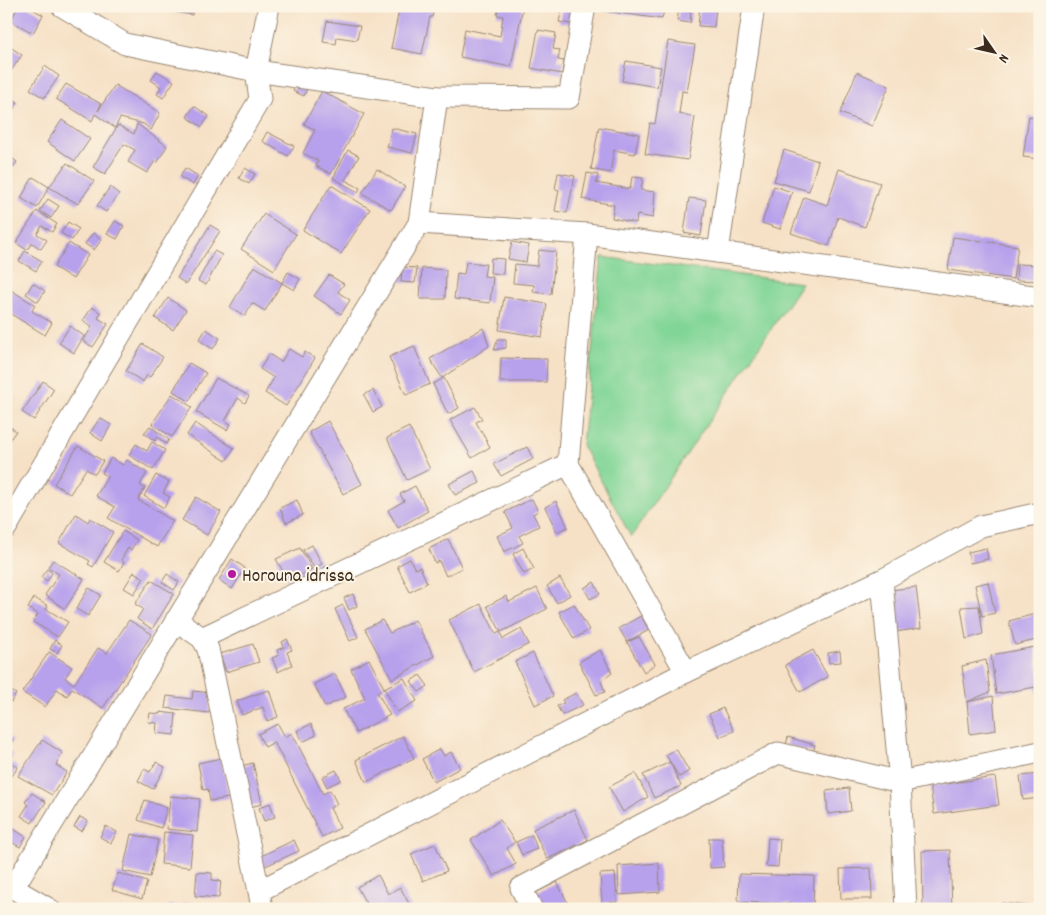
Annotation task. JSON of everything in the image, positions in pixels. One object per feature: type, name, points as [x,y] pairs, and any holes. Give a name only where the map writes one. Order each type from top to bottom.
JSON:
[{"type":"street","points":[[62,6],[124,44],[256,71],[437,97],[569,98],[585,6]]},
{"type":"street","points":[[6,528],[260,99],[256,71],[268,6]]},
{"type":"street","points":[[718,252],[754,6]]},
{"type":"street","points":[[49,909],[9,886],[176,620],[419,223],[437,97]]},
{"type":"street","points":[[419,223],[587,234],[1040,298]]},
{"type":"street","points":[[587,234],[568,464],[686,672]]},
{"type":"street","points":[[202,638],[568,464]]},
{"type":"street","points":[[176,620],[202,638],[208,650],[260,900],[686,672],[882,580],[981,526],[1040,513]]},
{"type":"street","points":[[882,580],[900,782],[906,909]]},
{"type":"street","points":[[532,909],[521,888],[778,752],[900,782],[1040,752]]},
{"type":"green space","points":[[602,257],[802,283],[631,537],[582,445]]},
{"type":"building","points":[[18,6],[27,6],[43,15],[33,33],[11,21]]},
{"type":"building","points":[[171,6],[194,6],[192,15],[170,11]]},
{"type":"building","points":[[400,6],[435,6],[432,17],[430,17],[422,54],[391,48]]},
{"type":"building","points":[[499,6],[523,6],[511,67],[460,57],[465,29],[500,36],[503,16],[497,15]]},
{"type":"building","points":[[598,6],[665,6],[662,19],[597,10]]},
{"type":"building","points":[[700,6],[716,8],[714,27],[698,26]]},
{"type":"building","points":[[562,9],[573,11],[571,24],[559,22]]},
{"type":"building","points":[[679,9],[691,12],[690,23],[677,21]]},
{"type":"building","points":[[327,21],[360,26],[357,40],[337,37],[336,44],[323,42]]},
{"type":"building","points":[[538,30],[556,33],[553,49],[560,50],[558,60],[564,61],[562,74],[531,68]]},
{"type":"building","points":[[668,41],[695,45],[687,92],[682,91],[679,114],[695,117],[688,160],[645,154],[650,123],[655,124]]},
{"type":"building","points":[[6,44],[22,55],[8,75],[6,74]]},
{"type":"building","points":[[626,61],[661,67],[657,87],[622,81]]},
{"type":"building","points":[[45,66],[59,76],[44,98],[30,89]]},
{"type":"building","points":[[157,71],[174,81],[163,98],[157,94],[161,87],[151,80]]},
{"type":"building","points":[[857,72],[889,86],[872,126],[840,113]]},
{"type":"building","points":[[297,83],[307,88],[304,96],[293,91]]},
{"type":"building","points":[[66,84],[101,104],[98,111],[115,85],[160,113],[151,130],[144,124],[120,118],[115,128],[95,114],[92,121],[56,99]]},
{"type":"building","points":[[322,91],[364,114],[331,174],[316,166],[318,161],[303,153],[315,130],[304,124]]},
{"type":"building","points":[[6,95],[18,102],[9,116],[6,115]]},
{"type":"building","points":[[194,106],[209,116],[202,127],[187,117]]},
{"type":"building","points":[[1029,116],[1040,118],[1040,159],[1023,157]]},
{"type":"building","points":[[62,120],[90,139],[75,161],[47,142]]},
{"type":"building","points":[[137,124],[167,146],[157,163],[155,161],[147,173],[128,162],[135,150],[124,144],[105,174],[93,167],[118,125],[134,134]]},
{"type":"building","points":[[599,127],[639,134],[635,154],[614,150],[610,173],[591,169]]},
{"type":"building","points":[[392,128],[417,134],[412,153],[387,147]]},
{"type":"building","points":[[267,132],[294,146],[288,156],[262,141]]},
{"type":"building","points":[[348,150],[359,156],[345,180],[360,188],[358,192],[333,178]]},
{"type":"building","points":[[784,150],[818,161],[809,191],[774,181]]},
{"type":"building","points":[[6,153],[17,162],[6,177]]},
{"type":"building","points":[[67,163],[94,181],[78,204],[49,187]]},
{"type":"building","points":[[185,168],[198,176],[193,185],[180,177]]},
{"type":"building","points":[[245,168],[255,174],[249,184],[239,178]]},
{"type":"building","points":[[377,169],[405,187],[391,210],[362,193]]},
{"type":"building","points":[[839,169],[880,183],[865,227],[838,217],[829,246],[791,233],[804,197],[827,205]]},
{"type":"building","points":[[558,173],[575,176],[567,213],[555,211],[559,190],[555,189]]},
{"type":"building","points":[[587,173],[598,175],[596,183],[630,189],[632,177],[643,178],[641,190],[655,192],[653,218],[637,215],[636,223],[612,218],[614,205],[582,199]]},
{"type":"building","points":[[33,177],[49,187],[37,208],[21,198]]},
{"type":"building","points":[[331,185],[370,209],[341,254],[303,230]]},
{"type":"building","points":[[774,186],[792,192],[780,229],[762,223]]},
{"type":"building","points":[[110,187],[119,194],[106,212],[97,206]]},
{"type":"building","points":[[689,198],[706,200],[701,236],[684,233]]},
{"type":"building","points":[[48,199],[59,206],[51,218],[40,211]]},
{"type":"building","points":[[37,211],[57,224],[52,232],[42,226],[37,234],[47,240],[41,249],[32,243],[27,250],[16,243]]},
{"type":"building","points":[[264,214],[296,234],[274,270],[241,249]]},
{"type":"building","points":[[115,221],[124,226],[117,239],[107,234]]},
{"type":"building","points":[[68,222],[79,229],[72,240],[61,233]]},
{"type":"building","points":[[210,225],[220,231],[186,284],[177,278]]},
{"type":"building","points":[[93,233],[102,239],[94,250],[85,244]]},
{"type":"building","points":[[953,237],[1018,246],[1013,279],[948,270]]},
{"type":"building","points":[[512,242],[529,245],[526,262],[508,259]]},
{"type":"building","points":[[69,243],[88,255],[73,279],[54,267]]},
{"type":"building","points":[[539,250],[556,252],[551,294],[533,292],[534,285],[513,283],[515,264],[537,266]]},
{"type":"building","points":[[25,251],[42,261],[36,271],[19,261]]},
{"type":"building","points":[[214,251],[222,255],[206,285],[198,281]]},
{"type":"building","points":[[491,258],[504,259],[503,274],[490,273]]},
{"type":"building","points":[[466,262],[486,264],[484,276],[493,277],[490,303],[454,299],[457,273],[464,274]]},
{"type":"building","points":[[1017,264],[1040,265],[1040,281],[1016,280]]},
{"type":"building","points":[[254,266],[282,283],[265,311],[252,303],[245,316],[230,307]]},
{"type":"building","points":[[402,267],[417,268],[415,283],[401,282]]},
{"type":"building","points":[[422,268],[446,270],[445,299],[420,299]]},
{"type":"building","points":[[288,272],[300,279],[294,290],[282,283]]},
{"type":"building","points":[[329,275],[344,284],[338,292],[350,300],[341,314],[314,296]]},
{"type":"building","points":[[33,283],[45,291],[38,302],[26,294]]},
{"type":"building","points":[[6,287],[35,305],[32,311],[52,323],[45,335],[6,311]]},
{"type":"building","points":[[504,297],[547,304],[542,337],[499,330]]},
{"type":"building","points":[[168,298],[186,310],[173,330],[155,318]]},
{"type":"building","points":[[92,307],[101,313],[98,318],[108,324],[93,347],[83,341],[92,327],[83,321]]},
{"type":"building","points":[[70,326],[84,336],[74,353],[59,343]]},
{"type":"building","points":[[483,328],[489,346],[442,378],[430,359]]},
{"type":"building","points":[[206,329],[220,338],[213,349],[199,340]]},
{"type":"building","points":[[498,339],[506,339],[506,348],[494,350]]},
{"type":"building","points":[[143,344],[163,357],[150,377],[147,375],[143,382],[126,371]]},
{"type":"building","points":[[414,346],[430,384],[406,395],[389,357]]},
{"type":"building","points":[[289,349],[302,357],[305,352],[315,358],[286,406],[265,393],[274,378],[260,369],[269,354],[281,362]]},
{"type":"building","points":[[501,358],[547,359],[546,382],[500,382]]},
{"type":"building","points":[[189,363],[206,373],[189,401],[173,391]]},
{"type":"building","points":[[216,378],[249,396],[245,403],[238,398],[225,421],[231,424],[227,430],[196,412]]},
{"type":"building","points":[[444,378],[459,408],[448,414],[433,384]]},
{"type":"building","points":[[43,381],[54,389],[34,420],[22,412]]},
{"type":"building","points":[[373,390],[382,407],[373,412],[364,395]]},
{"type":"building","points":[[172,394],[192,407],[172,437],[152,424]]},
{"type":"building","points":[[475,407],[482,419],[476,422],[490,447],[472,458],[450,420]]},
{"type":"building","points":[[100,418],[111,425],[102,441],[90,433]]},
{"type":"building","points":[[328,421],[362,484],[343,494],[309,432]]},
{"type":"building","points":[[195,423],[234,448],[226,461],[187,435]]},
{"type":"building","points":[[7,425],[16,431],[6,445],[6,427]]},
{"type":"building","points":[[150,426],[169,440],[166,444],[157,437],[155,441],[144,433]]},
{"type":"building","points":[[409,427],[430,469],[407,480],[387,438]]},
{"type":"building","points":[[152,442],[165,450],[153,470],[129,455],[136,444],[147,451]]},
{"type":"building","points":[[78,446],[103,461],[95,474],[86,469],[70,494],[54,484]]},
{"type":"building","points":[[527,447],[533,459],[501,476],[494,464]]},
{"type":"building","points":[[111,458],[123,465],[127,460],[147,473],[140,485],[145,488],[138,500],[173,521],[157,547],[108,518],[115,507],[96,496],[108,476],[102,473]]},
{"type":"building","points":[[474,471],[480,483],[455,495],[449,484]]},
{"type":"building","points":[[156,475],[169,482],[163,493],[170,497],[164,508],[144,496]]},
{"type":"building","points":[[415,486],[428,511],[398,528],[388,510],[404,501],[400,494]]},
{"type":"building","points":[[196,497],[221,512],[207,535],[182,520]]},
{"type":"building","points":[[532,499],[538,511],[533,514],[539,526],[519,536],[523,543],[504,552],[497,536],[513,528],[505,512]]},
{"type":"building","points":[[297,500],[303,515],[286,523],[280,508]]},
{"type":"building","points":[[556,501],[568,527],[557,532],[545,507]]},
{"type":"building","points":[[76,514],[88,522],[90,518],[113,532],[93,567],[88,564],[90,561],[59,543]]},
{"type":"building","points":[[123,531],[137,540],[131,550],[128,548],[121,560],[124,562],[119,571],[104,562]]},
{"type":"building","points":[[448,539],[462,568],[446,576],[439,561],[435,563],[429,549]]},
{"type":"building","points":[[312,545],[322,564],[314,568],[303,550]]},
{"type":"building","points":[[300,548],[312,569],[289,582],[276,559]]},
{"type":"building","points":[[523,548],[534,569],[524,574],[513,554]]},
{"type":"building","points":[[986,548],[988,559],[970,563],[968,552]]},
{"type":"building","name":"Horouna idrissa","points":[[232,559],[245,568],[232,589],[219,580]]},
{"type":"building","points":[[410,559],[415,569],[420,567],[427,583],[410,592],[397,566]]},
{"type":"building","points":[[53,560],[84,579],[65,609],[45,595],[59,574],[48,567]]},
{"type":"building","points":[[47,569],[52,573],[47,581],[41,577]]},
{"type":"building","points":[[134,572],[144,578],[134,594],[124,588]]},
{"type":"building","points":[[167,574],[179,582],[174,590],[162,582]]},
{"type":"building","points":[[560,578],[570,595],[557,603],[547,586]]},
{"type":"building","points":[[151,580],[174,594],[152,629],[137,619],[143,609],[135,604]]},
{"type":"building","points":[[594,582],[600,594],[590,599],[584,588]]},
{"type":"building","points":[[988,582],[995,613],[982,616],[975,585]]},
{"type":"building","points":[[916,587],[921,628],[895,632],[890,590]]},
{"type":"building","points":[[89,588],[101,595],[88,616],[76,609]]},
{"type":"building","points":[[537,588],[547,609],[501,632],[487,606],[506,596],[509,602]]},
{"type":"building","points":[[353,594],[357,606],[349,610],[344,598]]},
{"type":"building","points":[[34,598],[48,606],[46,609],[68,622],[58,637],[33,622],[38,614],[28,608]]},
{"type":"building","points":[[481,604],[496,634],[500,632],[503,639],[521,629],[529,644],[474,672],[449,620]]},
{"type":"building","points":[[574,604],[589,630],[574,639],[559,612]]},
{"type":"building","points":[[343,605],[358,637],[350,641],[335,609]]},
{"type":"building","points":[[979,606],[983,634],[966,639],[961,607]]},
{"type":"building","points":[[1035,614],[1040,639],[1015,645],[1009,621]]},
{"type":"building","points":[[641,616],[649,630],[627,642],[639,637],[655,664],[644,672],[619,628]]},
{"type":"building","points":[[129,620],[152,634],[103,708],[72,688],[67,696],[57,689],[45,707],[22,692],[49,652],[72,667],[65,678],[74,684],[98,648],[107,653]]},
{"type":"building","points":[[382,620],[390,633],[415,620],[434,656],[392,679],[365,629]]},
{"type":"building","points":[[287,639],[292,650],[287,652],[292,665],[278,672],[272,658],[279,655],[277,650],[284,647],[282,642]]},
{"type":"building","points":[[55,640],[62,645],[57,653],[50,649]]},
{"type":"building","points":[[253,644],[259,662],[226,672],[220,654]]},
{"type":"building","points":[[1035,647],[1040,679],[1040,707],[1036,687],[996,694],[991,655]]},
{"type":"building","points":[[600,650],[612,673],[601,681],[605,692],[596,695],[579,662]]},
{"type":"building","points":[[813,650],[828,677],[800,692],[785,665]]},
{"type":"building","points":[[840,651],[841,662],[829,663],[828,653]]},
{"type":"building","points":[[533,653],[553,696],[535,705],[515,662]]},
{"type":"building","points":[[369,659],[384,688],[377,692],[390,715],[356,733],[343,709],[365,698],[351,669]]},
{"type":"building","points":[[986,660],[990,692],[967,702],[962,666]]},
{"type":"building","points":[[335,674],[346,697],[325,707],[314,684]]},
{"type":"building","points":[[420,675],[428,686],[419,692],[411,681]]},
{"type":"building","points":[[404,678],[417,701],[397,712],[384,688]]},
{"type":"building","points":[[6,688],[16,694],[11,702],[6,699]]},
{"type":"building","points":[[269,690],[278,717],[267,721],[263,707],[242,715],[237,701]]},
{"type":"building","points":[[193,691],[211,693],[209,713],[165,708],[167,696],[192,699]]},
{"type":"building","points":[[576,693],[583,705],[562,715],[557,706],[564,703],[562,700]]},
{"type":"building","points":[[993,696],[996,730],[970,734],[967,702]]},
{"type":"building","points":[[723,708],[734,731],[720,737],[709,714]]},
{"type":"building","points":[[160,712],[176,714],[174,735],[156,733],[157,723],[148,722],[150,713],[160,714]]},
{"type":"building","points":[[278,724],[285,737],[292,733],[323,794],[330,790],[337,804],[330,808],[340,828],[322,837],[274,742],[265,747],[258,734]]},
{"type":"building","points":[[311,724],[316,735],[303,742],[297,731]]},
{"type":"building","points":[[6,736],[13,740],[6,750]]},
{"type":"building","points":[[403,736],[414,758],[366,782],[356,760]]},
{"type":"building","points":[[788,737],[815,745],[813,753],[786,745]]},
{"type":"building","points":[[42,740],[63,753],[56,765],[67,772],[52,795],[18,776]]},
{"type":"building","points":[[440,749],[444,756],[451,752],[460,768],[434,782],[422,759]]},
{"type":"building","points":[[676,749],[689,771],[679,777],[666,755]]},
{"type":"building","points":[[6,750],[13,755],[9,762],[18,767],[12,776],[6,772]]},
{"type":"building","points":[[221,758],[229,798],[210,801],[208,789],[203,790],[198,763]]},
{"type":"building","points":[[156,762],[165,767],[153,789],[138,781],[144,769],[150,772]]},
{"type":"building","points":[[670,762],[681,786],[654,798],[643,775]]},
{"type":"building","points":[[253,763],[262,804],[250,807],[241,766]]},
{"type":"building","points":[[336,770],[341,780],[327,787],[322,777]]},
{"type":"building","points":[[635,773],[648,797],[623,812],[609,787]]},
{"type":"building","points":[[1040,774],[1040,798],[1023,800],[1020,776]]},
{"type":"building","points":[[995,777],[999,805],[934,814],[930,786]]},
{"type":"building","points":[[849,788],[851,811],[828,814],[826,791]]},
{"type":"building","points":[[32,793],[46,802],[32,823],[21,816],[28,805],[25,802]]},
{"type":"building","points":[[170,796],[200,799],[197,832],[167,829]]},
{"type":"building","points":[[145,800],[167,808],[161,828],[138,820]]},
{"type":"building","points":[[270,803],[275,817],[264,821],[259,808]]},
{"type":"building","points":[[574,810],[588,840],[547,859],[533,829]]},
{"type":"building","points":[[80,817],[88,821],[82,831],[74,827]]},
{"type":"building","points":[[500,820],[515,842],[507,848],[516,864],[494,876],[471,840]]},
{"type":"building","points":[[6,824],[26,837],[20,847],[6,839]]},
{"type":"building","points":[[106,826],[117,832],[111,843],[100,837]]},
{"type":"building","points":[[164,832],[193,835],[190,867],[161,864]]},
{"type":"building","points":[[131,834],[158,840],[150,877],[123,871]]},
{"type":"building","points":[[532,835],[537,849],[522,855],[516,842]]},
{"type":"building","points":[[709,838],[722,838],[724,867],[710,868]]},
{"type":"building","points":[[768,838],[780,839],[778,867],[766,866]]},
{"type":"building","points":[[294,840],[299,851],[263,867],[259,857]]},
{"type":"building","points":[[435,844],[447,871],[423,881],[411,854]]},
{"type":"building","points":[[950,850],[952,909],[923,909],[922,851]]},
{"type":"building","points":[[659,863],[660,892],[619,895],[618,866]]},
{"type":"building","points":[[871,868],[872,899],[841,899],[840,869]]},
{"type":"building","points":[[197,872],[212,873],[212,880],[221,881],[219,898],[195,896]]},
{"type":"building","points":[[118,873],[147,882],[142,899],[112,890]]},
{"type":"building","points":[[615,873],[617,902],[602,903],[600,874]]},
{"type":"building","points":[[739,874],[814,876],[813,909],[790,909],[790,904],[738,902]]},
{"type":"building","points":[[378,875],[388,894],[400,887],[412,909],[369,909],[357,887]]},
{"type":"building","points":[[557,882],[571,909],[538,909],[531,895]]},
{"type":"building","points":[[183,903],[197,905],[196,909],[168,909],[169,905],[182,906]]},
{"type":"building","points":[[1002,903],[1040,907],[1040,909],[1001,909]]},
{"type":"place","name":"Horouna idrissa","points":[[232,574]]}]
